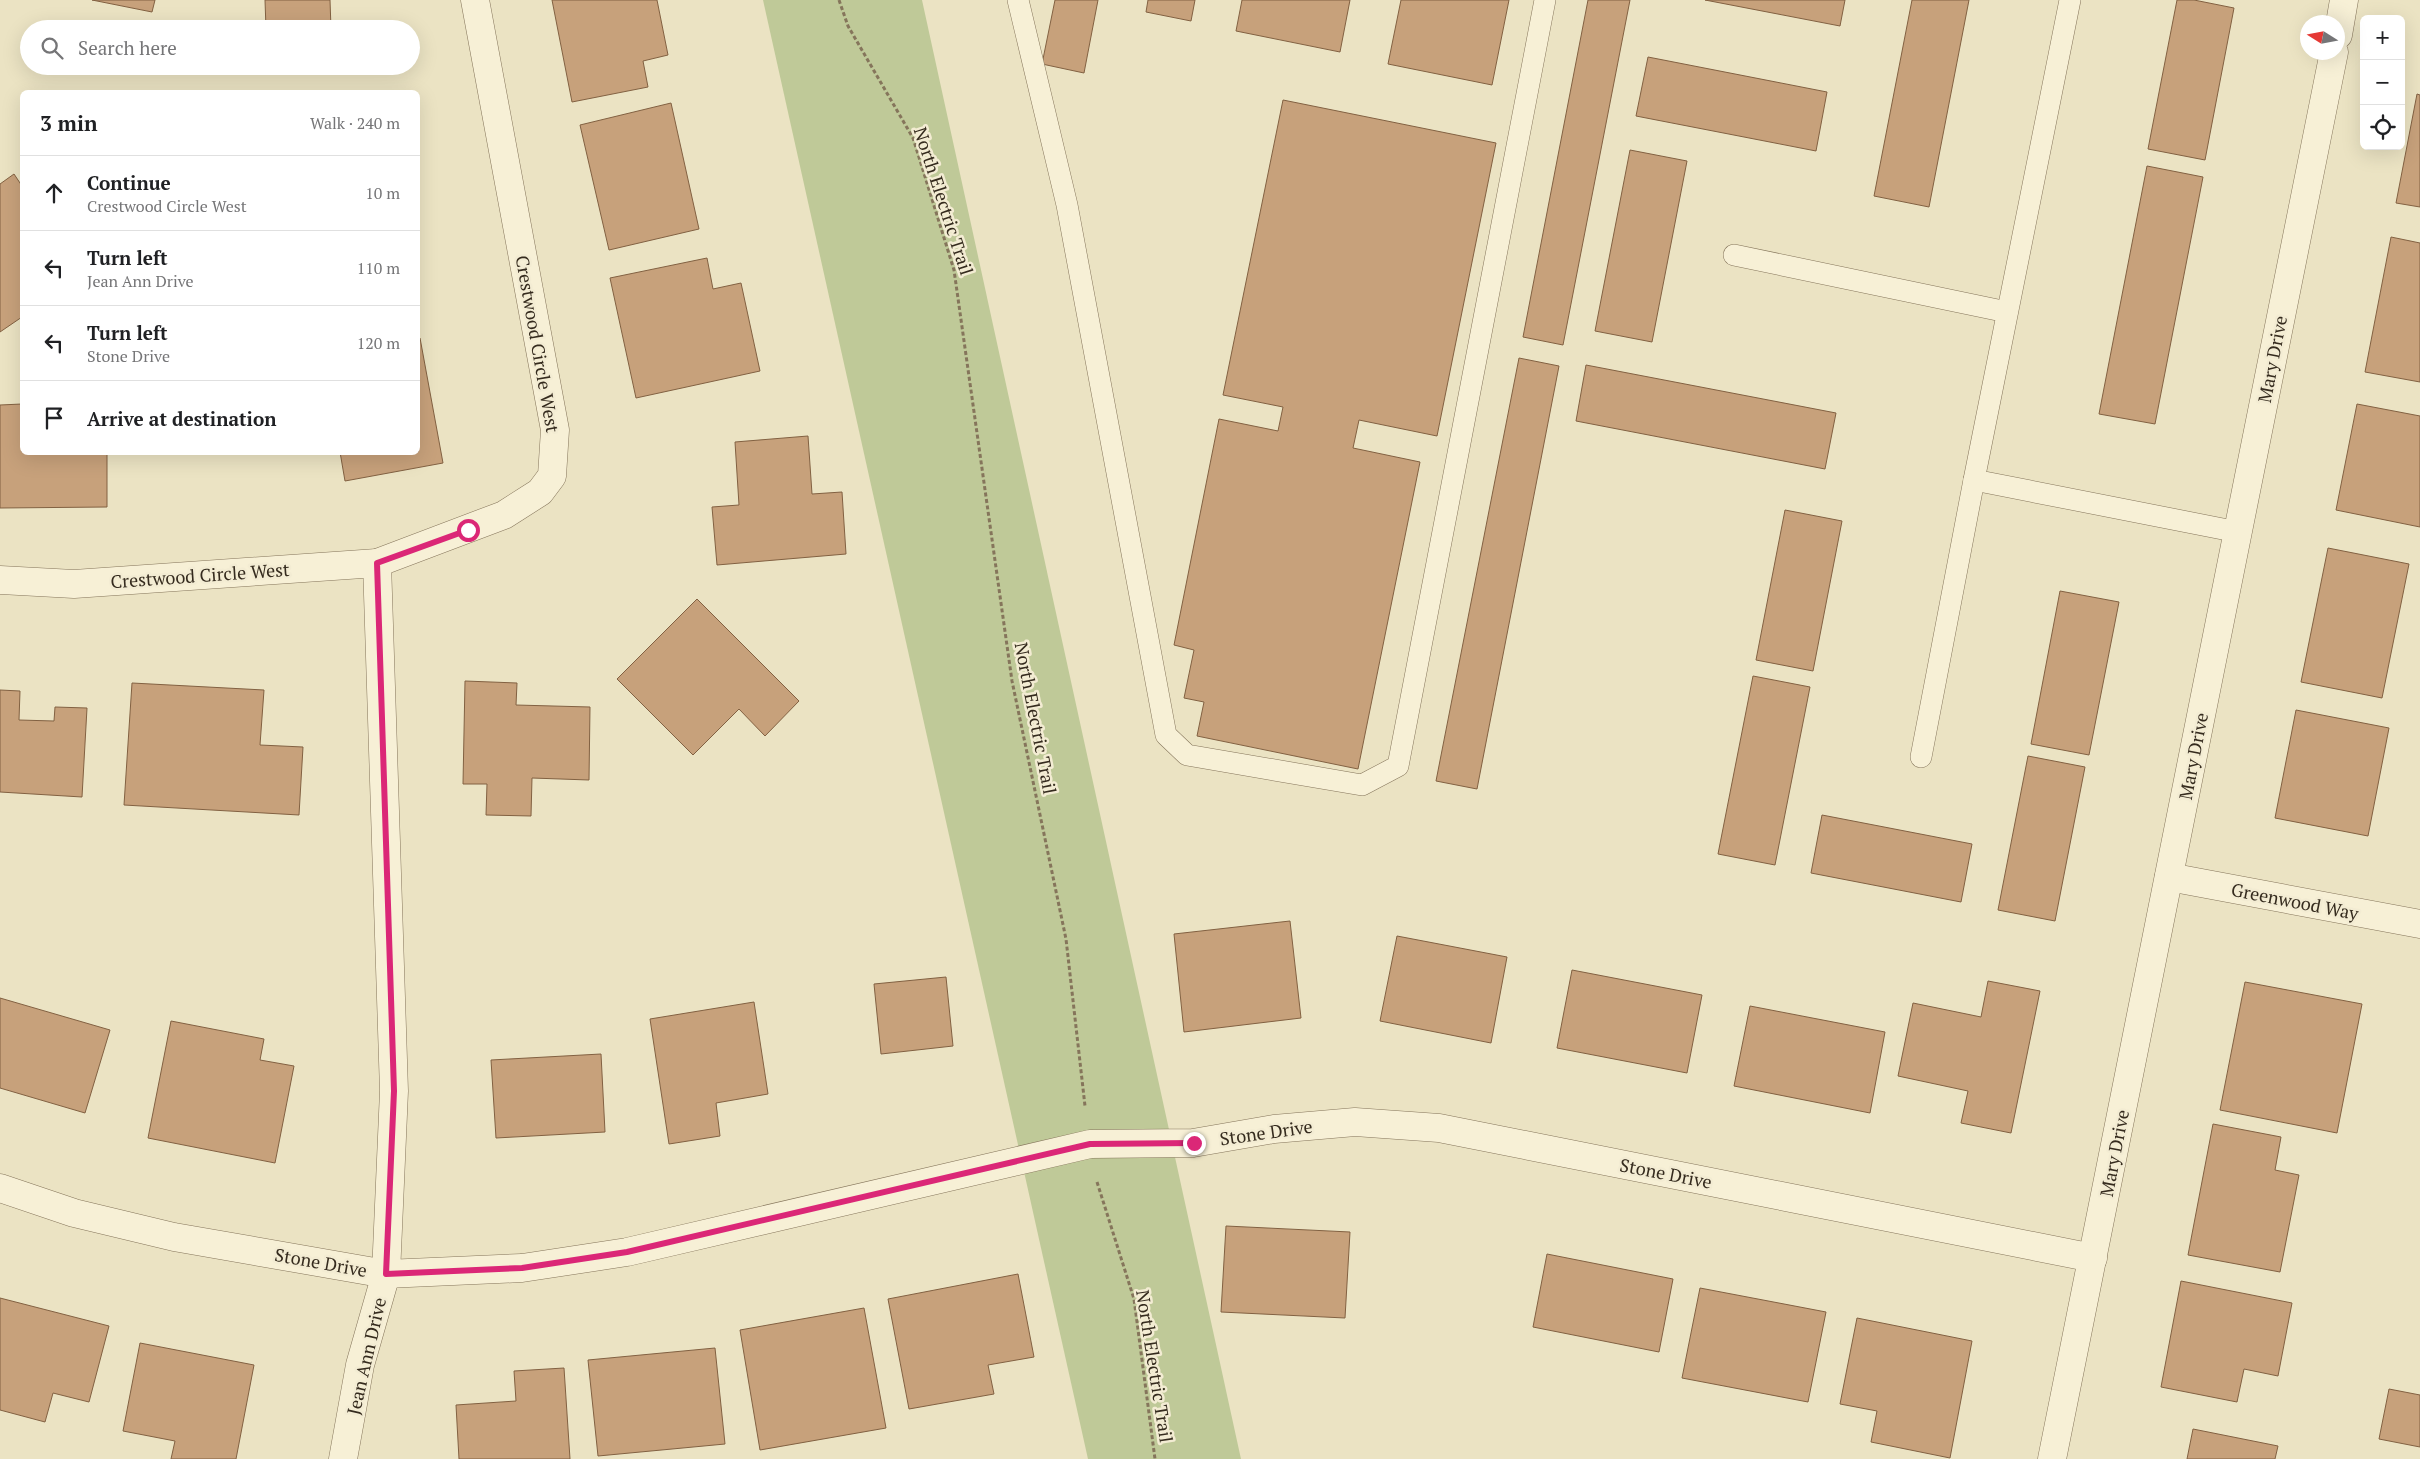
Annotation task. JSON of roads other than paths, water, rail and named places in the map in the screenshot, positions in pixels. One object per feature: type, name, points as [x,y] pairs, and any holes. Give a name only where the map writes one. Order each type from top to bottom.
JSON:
[{"type":"street","name":"Crestwood Circle West","points":[[0,580],[74,584],[377,563],[504,515],[540,492],[552,476],[555,430],[475,0]]},
{"type":"street","points":[[2341,15],[2344,0]]},
{"type":"street","name":"Mary Drive","points":[[2052,1459],[2332,60]]},
{"type":"street","name":"Jean Ann Drive","points":[[343,1459],[360,1365],[386,1274],[394,1091],[377,563]]},
{"type":"street","name":"Greenwood Way","points":[[2169,877],[2420,924]]},
{"type":"street","name":"Stone Drive","points":[[0,1188],[74,1213],[174,1237],[386,1274],[522,1268],[627,1252],[1090,1144],[1194,1143],[1274,1129],[1355,1122],[1439,1128],[2093,1258]]},
{"type":"lane","points":[[1018,0],[1067,205],[1166,734],[1187,755],[1362,785],[1398,766],[1545,0]]},
{"type":"lane","points":[[1921,757],[2007,312],[2070,0]]},
{"type":"lane","points":[[1734,255],[2007,312]]},
{"type":"lane","points":[[1974,480],[2238,532]]}]
